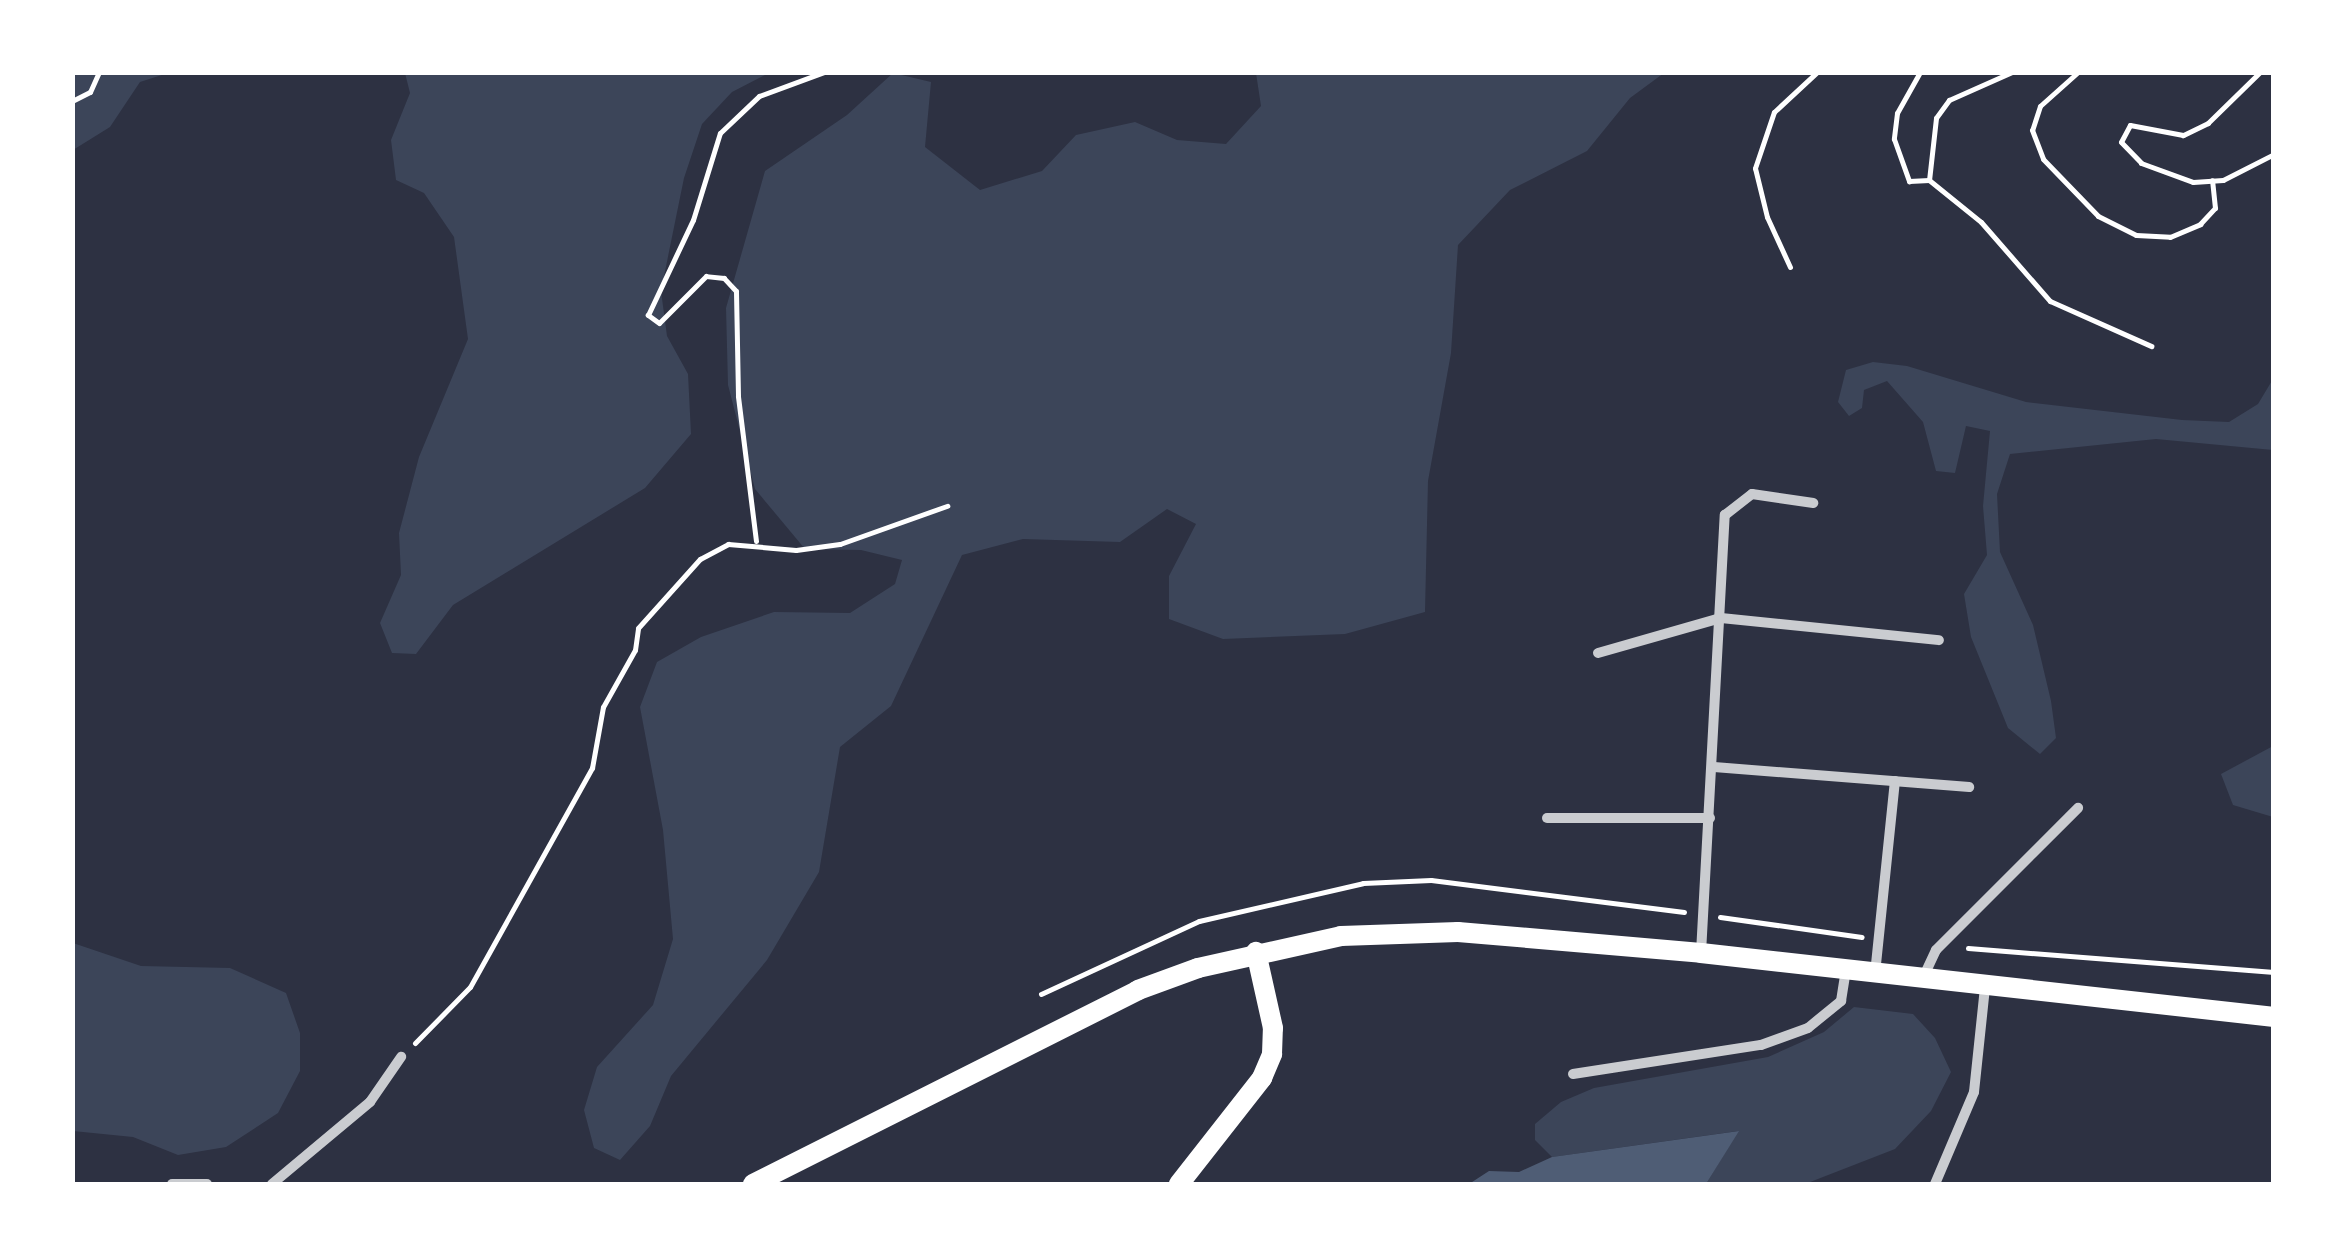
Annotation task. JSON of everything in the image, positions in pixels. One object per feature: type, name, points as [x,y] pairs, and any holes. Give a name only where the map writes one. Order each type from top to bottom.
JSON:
[{"type":"main road","points":[[754,1184],[1138,990],[1256,952],[1340,936],[1458,932],[1700,953],[1922,981],[2274,1017]]},
{"type":"main road","points":[[1179,1184],[1262,1078],[1272,1054],[1256,952]]},
{"type":"street","points":[[1700,953],[1714,767],[1725,515],[1752,494],[1813,503]]},
{"type":"street","points":[[1598,652],[1722,618],[1939,640]]},
{"type":"street","points":[[1714,767],[1969,787]]},
{"type":"street","points":[[1875,974],[1895,781]]},
{"type":"street","points":[[1922,981],[1936,950],[2078,808]]},
{"type":"street","points":[[1547,818],[1710,818]]},
{"type":"street","points":[[1573,1074],[1761,1045],[1808,1028],[1841,1002],[1846,971]]},
{"type":"street","points":[[1935,1184],[1974,1092],[1985,988]]},
{"type":"street","points":[[272,1184],[370,1102],[401,1057]]},
{"type":"street","points":[[172,1184],[206,1184]]},
{"type":"path","points":[[72,101],[90,92],[99,72]]},
{"type":"path","points":[[756,541],[738,396],[736,292],[724,278],[706,276],[660,322],[648,315],[693,220],[720,132],[759,96],[824,72]]},
{"type":"path","points":[[1790,267],[1760,194],[1757,156],[1774,112],[1817,72]]},
{"type":"path","points":[[1920,72],[1897,113],[1894,139],[1909,181],[1929,180],[1981,222],[2050,301],[2151,346]]},
{"type":"path","points":[[1929,180],[1936,118],[1949,100],[2012,72]]},
{"type":"path","points":[[2078,72],[2040,106],[2032,130],[2043,159],[2098,216],[2136,235],[2170,237],[2200,224],[2215,208],[2212,180]]},
{"type":"path","points":[[2260,72],[2208,123],[2182,135],[2152,125],[2121,132],[2120,142],[2141,163],[2193,182],[2212,180],[2274,154]]},
{"type":"path","points":[[401,1057],[470,987],[592,768],[603,707],[635,650],[638,628],[700,559],[728,544],[756,541],[796,550],[840,544],[947,506]]},
{"type":"shaded area","points":[[73,73],[168,73],[140,82],[110,127],[73,150]]},
{"type":"shaded area","points":[[405,73],[769,73],[732,92],[702,124],[684,178],[661,291],[667,336],[688,374],[691,434],[645,488],[453,605],[416,654],[392,653],[380,623],[401,575],[399,533],[419,457],[468,339],[454,237],[424,193],[396,180],[391,140],[410,93]]},
{"type":"shaded area","points":[[893,73],[931,82],[925,147],[980,190],[1042,171],[1076,135],[1135,122],[1177,140],[1226,144],[1261,106],[1256,73],[1664,73],[1630,98],[1587,151],[1510,190],[1458,245],[1451,353],[1428,481],[1425,612],[1345,634],[1223,639],[1169,619],[1169,576],[1196,524],[1167,509],[1120,542],[1023,539],[962,555],[891,706],[840,747],[819,872],[767,960],[671,1076],[650,1126],[620,1160],[594,1148],[584,1110],[597,1067],[653,1005],[673,939],[663,830],[640,707],[657,662],[701,637],[774,612],[850,613],[895,584],[902,560],[861,550],[805,549],[755,489],[728,385],[726,308],[765,171],[847,115]]},
{"type":"shaded area","points":[[1873,362],[1907,366],[2026,402],[2229,422],[2258,404],[2273,379],[2273,450],[2156,439],[2010,454],[1997,494],[2000,552],[2033,625],[2051,701],[2056,738],[2040,754],[2008,728],[1971,637],[1964,594],[1987,555],[1983,506],[1990,431],[1966,426],[1955,473],[1936,471],[1923,422],[1887,381],[1864,390],[1862,408],[1849,416],[1838,402],[1846,370]]},
{"type":"shaded area","points":[[2273,746],[2273,817],[2233,805],[2221,774]]},
{"type":"shaded area","points":[[73,943],[141,966],[230,968],[286,993],[300,1033],[300,1071],[278,1113],[226,1147],[178,1155],[133,1137],[73,1131]]},
{"type":"shaded area","points":[[1854,1007],[1913,1014],[1935,1038],[1951,1072],[1931,1111],[1895,1149],[1805,1184],[1706,1184],[1738,1131],[1552,1157],[1535,1140],[1535,1124],[1561,1102],[1594,1088],[1768,1057],[1824,1032]]},
{"type":"shaded area","points":[[1739,1131],[1706,1184],[1469,1184],[1489,1171],[1519,1172],[1552,1157]]}]
